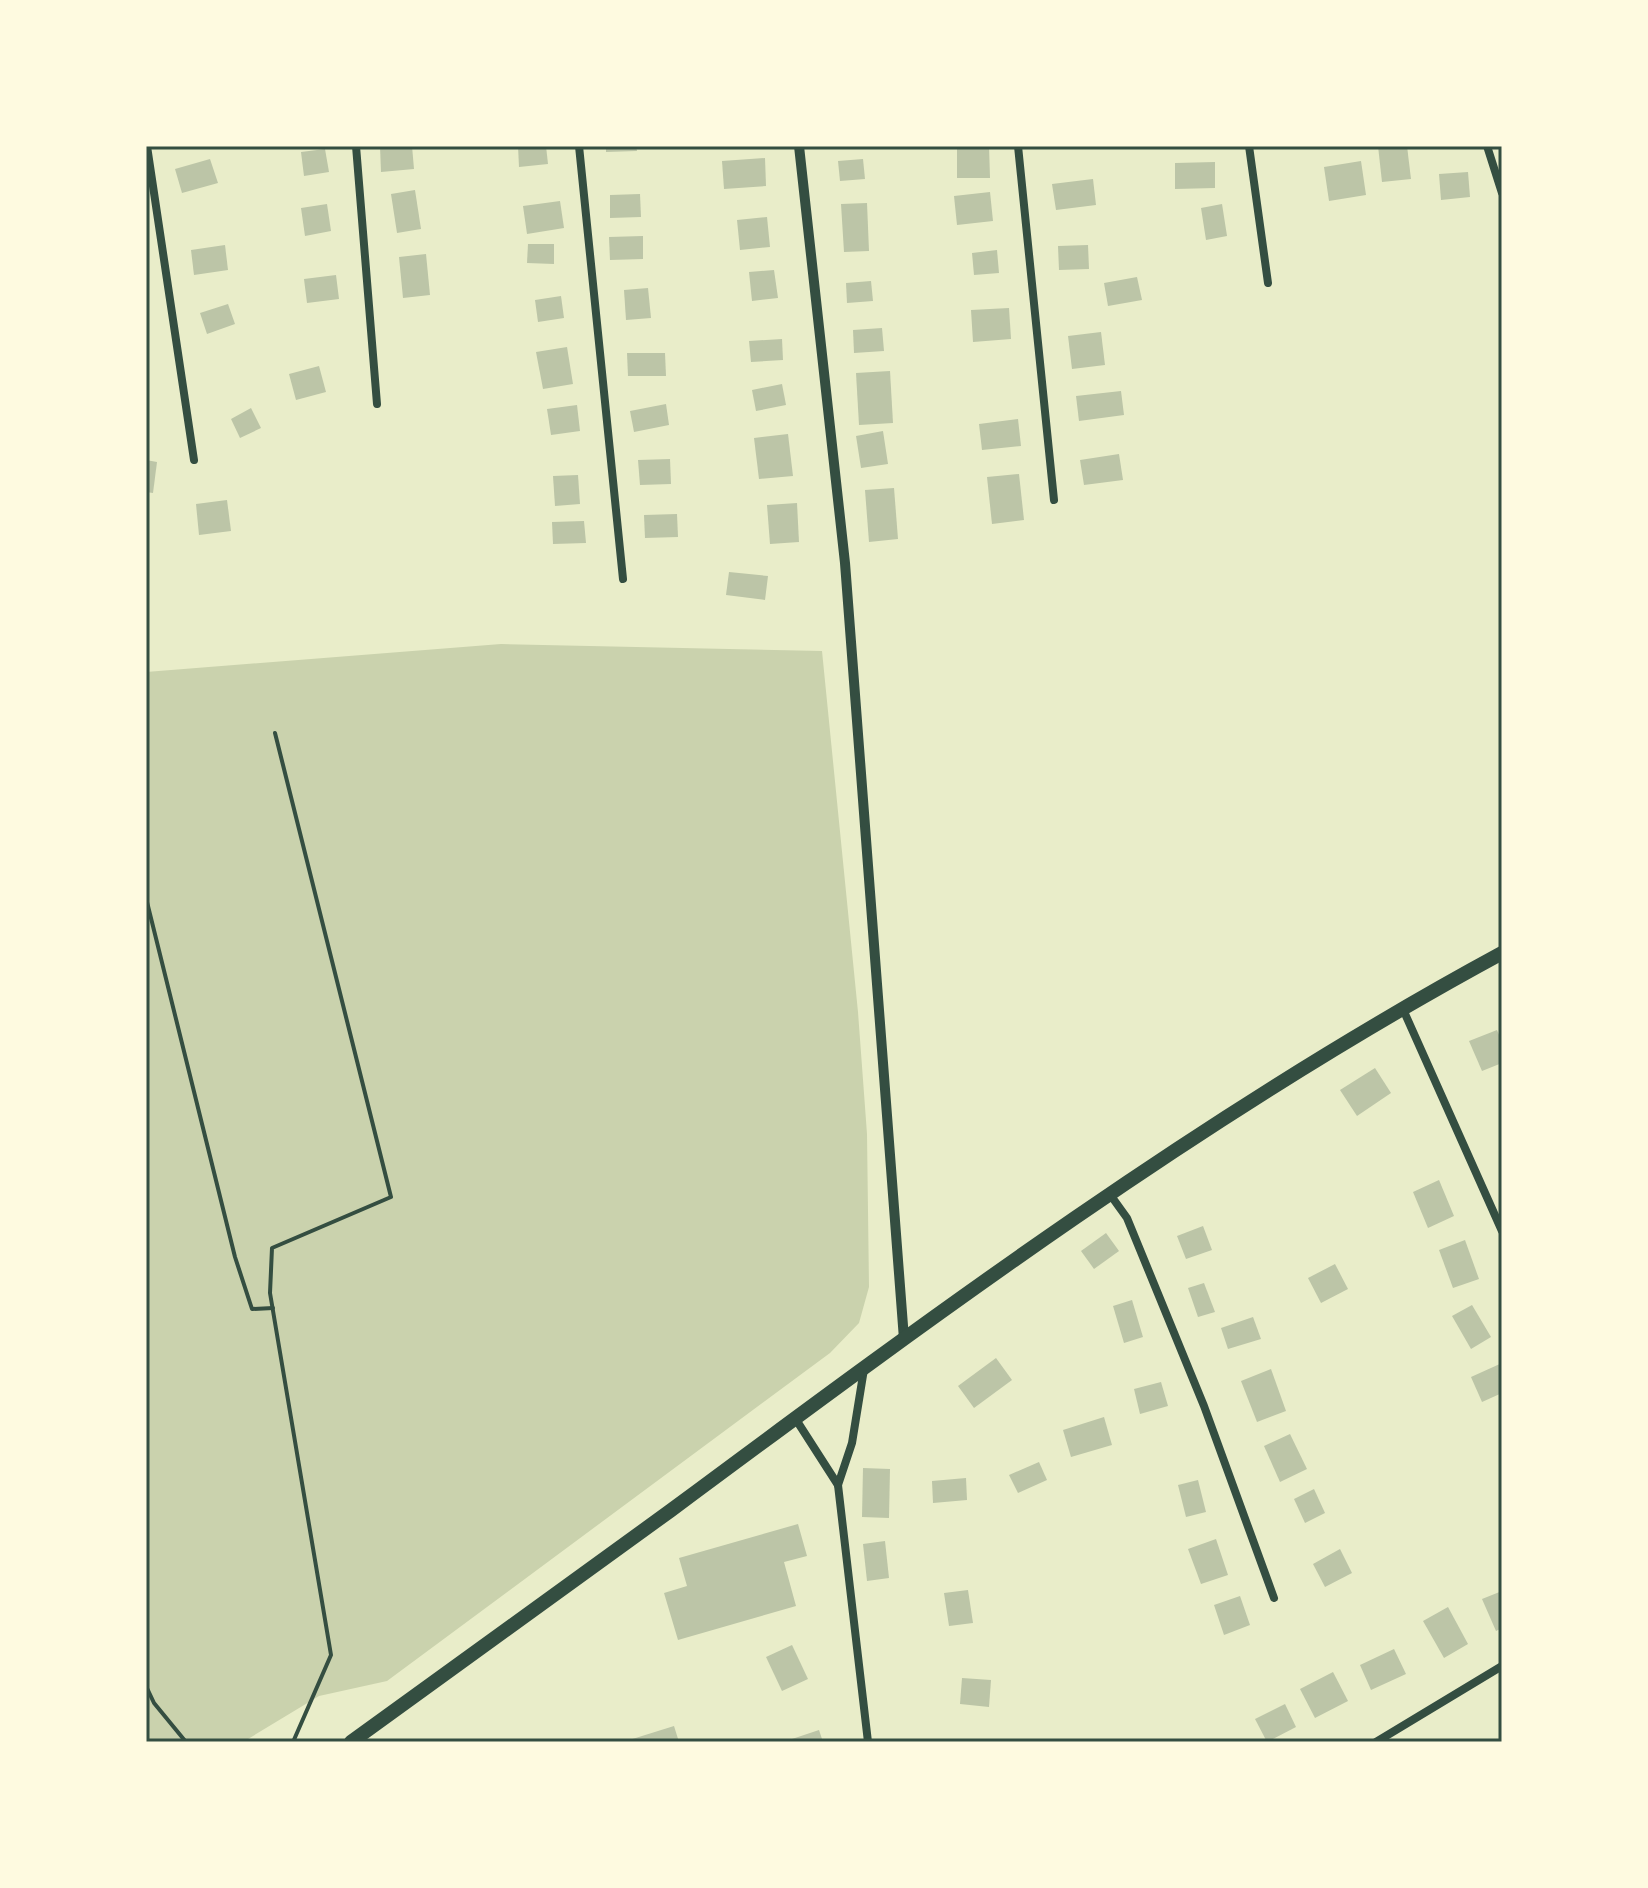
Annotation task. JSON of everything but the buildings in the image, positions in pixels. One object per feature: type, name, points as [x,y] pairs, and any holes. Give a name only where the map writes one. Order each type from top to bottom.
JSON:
[{"type":"main road","points":[[351,1742],[1109,1193],[1402,1007],[1502,953]]},
{"type":"street","points":[[147,146],[194,460]]},
{"type":"street","points":[[356,146],[377,404]]},
{"type":"street","points":[[579,146],[623,579]]},
{"type":"street","points":[[799,146],[845,563],[904,1339]]},
{"type":"street","points":[[1018,146],[1054,500]]},
{"type":"street","points":[[1249,146],[1268,283]]},
{"type":"street","points":[[1487,146],[1502,193]]},
{"type":"street","points":[[1402,1007],[1502,1231]]},
{"type":"street","points":[[1109,1193],[1127,1218],[1204,1406],[1274,1598]]},
{"type":"street","points":[[864,1368],[852,1443],[838,1485],[868,1742]]},
{"type":"street","points":[[795,1418],[838,1485]]},
{"type":"street","points":[[1376,1742],[1502,1666]]},
{"type":"lane","points":[[275,733],[391,1197],[272,1248],[270,1293],[331,1655],[293,1742]]},
{"type":"lane","points":[[146,898],[235,1257],[252,1309],[273,1308]]},
{"type":"lane","points":[[146,1686],[154,1703],[186,1742]]},
{"type":"green space","points":[[501,644],[822,651],[867,1134],[869,1287],[859,1323],[830,1353],[387,1681],[319,1696],[243,1742],[146,1742],[146,672]]}]
